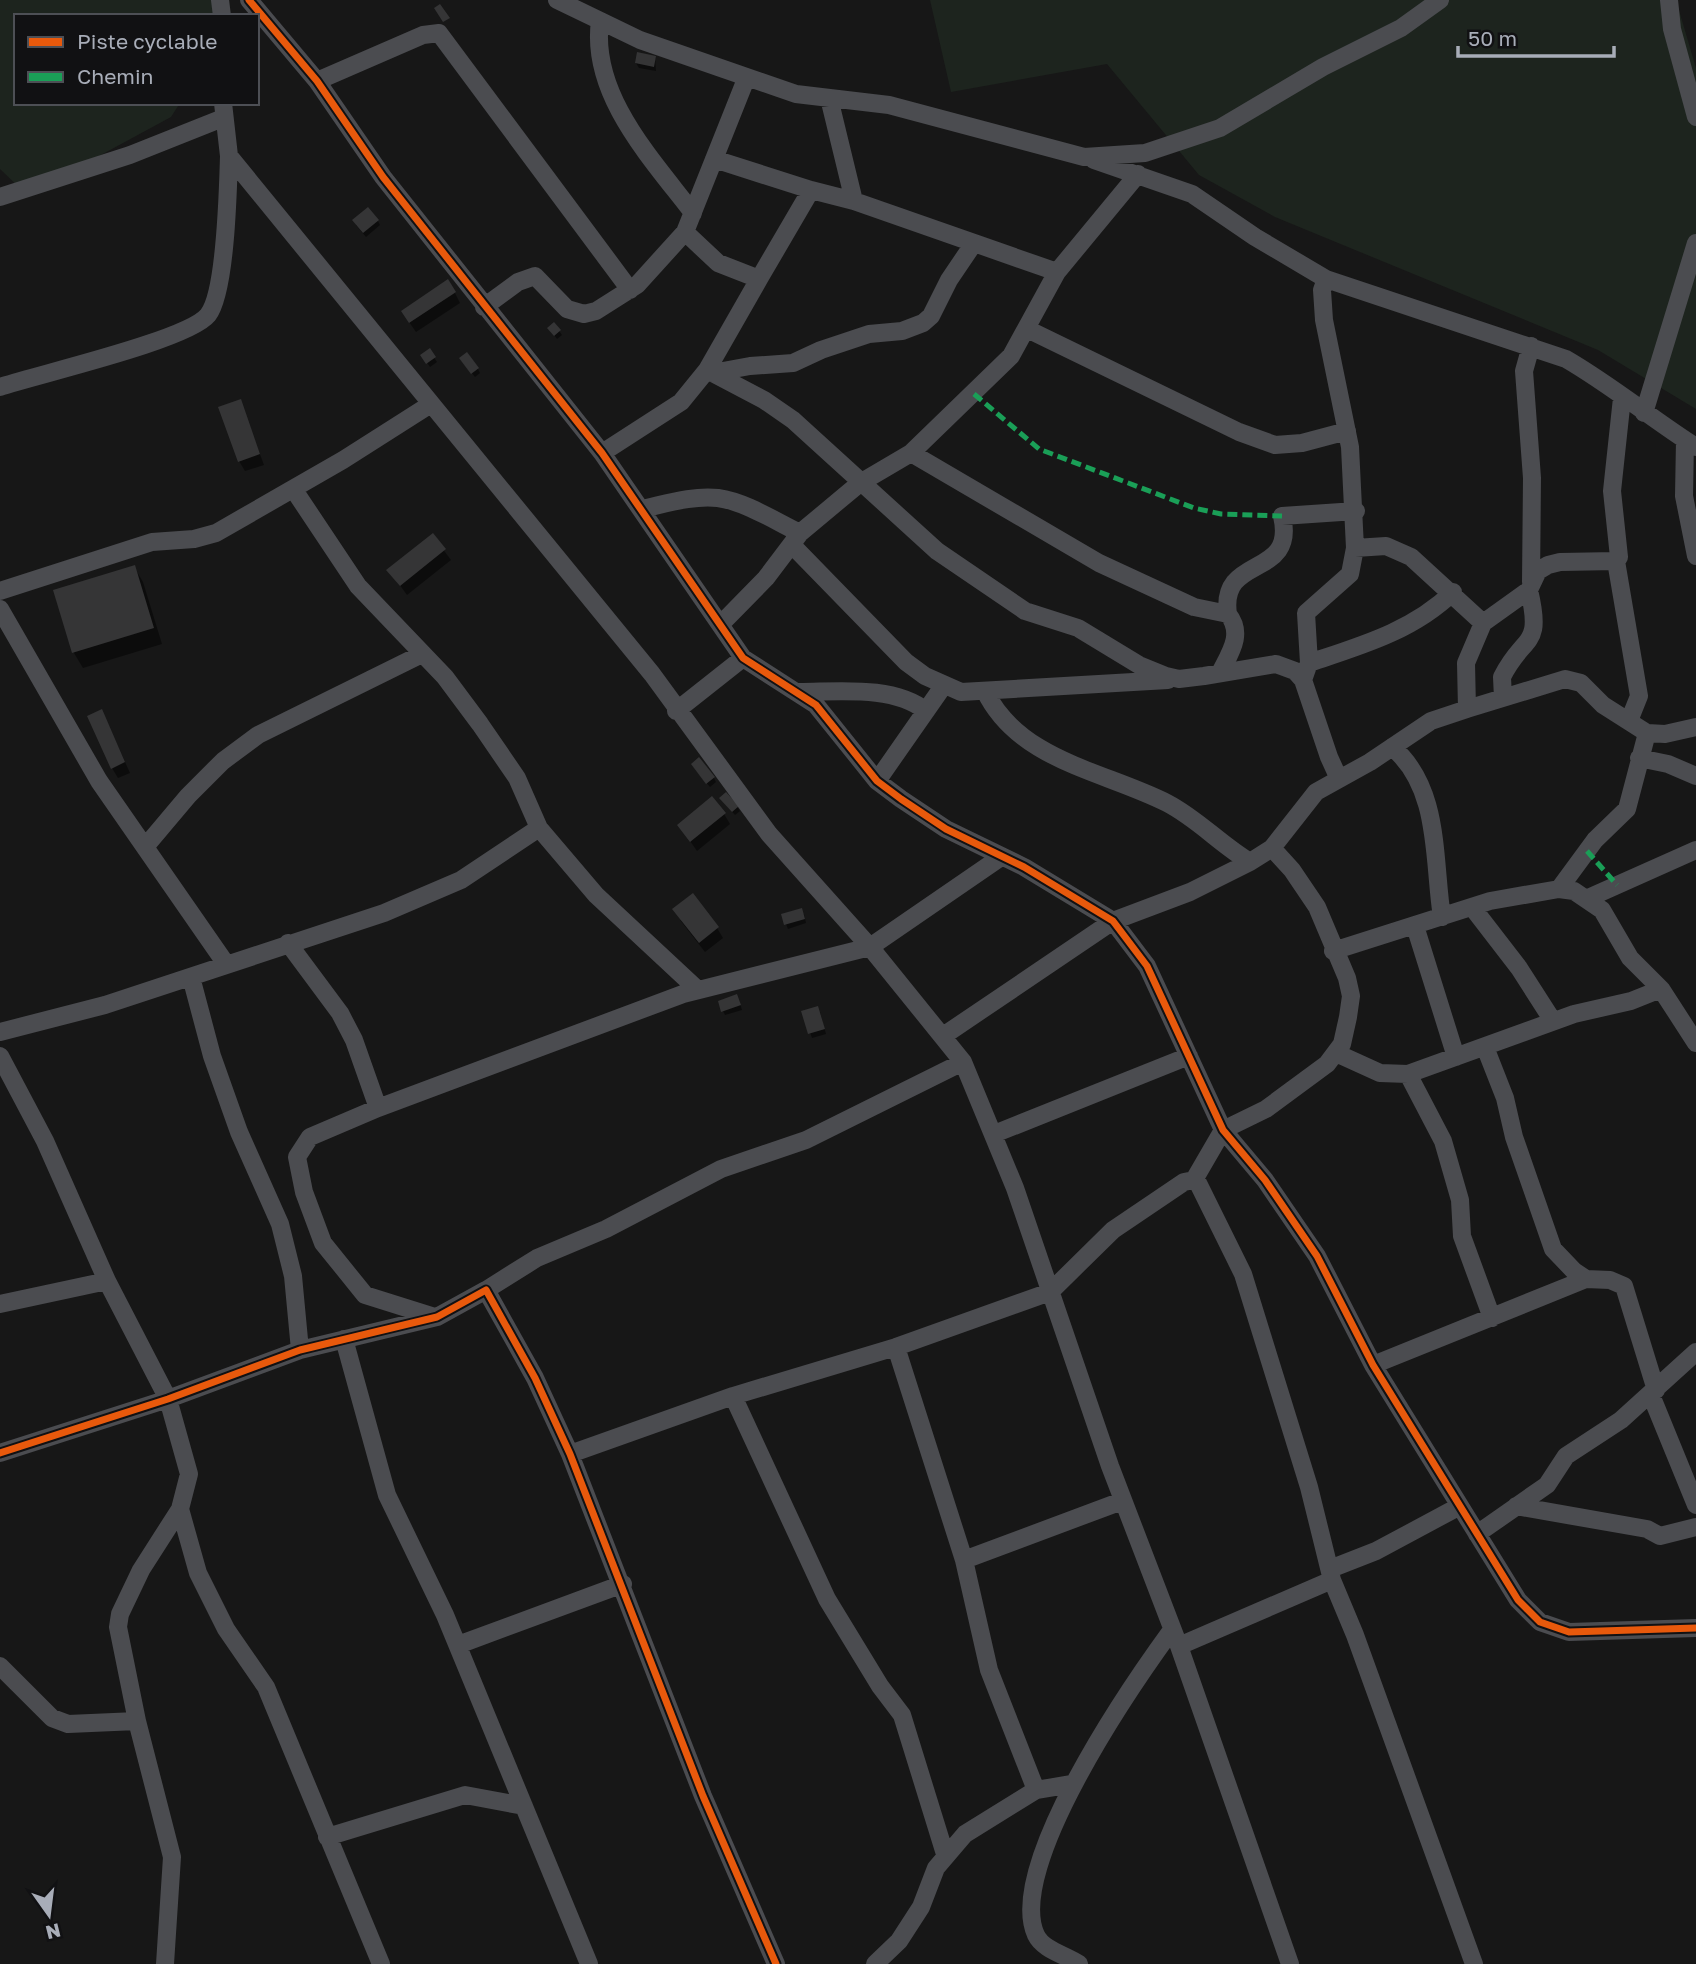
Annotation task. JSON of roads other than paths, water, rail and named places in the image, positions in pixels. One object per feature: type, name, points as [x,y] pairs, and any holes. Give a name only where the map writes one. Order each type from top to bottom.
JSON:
[{"type":"street","points":[[249,0],[317,81],[383,177],[602,453],[743,658],[799,692],[830,719],[877,781],[946,829],[1024,867],[1113,921],[1147,966],[1223,1130],[1265,1180],[1317,1256],[1373,1365],[1518,1600],[1540,1622],[1569,1632],[1696,1628]]},
{"type":"street","points":[[557,0],[640,40],[746,79],[796,94],[889,105],[1138,174],[1192,194],[1255,237],[1326,279],[1379,299],[1431,312],[1531,346],[1600,379],[1622,398],[1690,443],[1684,496],[1696,556]]},
{"type":"street","points":[[1084,157],[1144,153],[1220,128],[1351,52],[1402,28],[1440,0]]},
{"type":"street","points":[[1669,0],[1672,29],[1696,117]]},
{"type":"street","points":[[600,21],[597,44],[599,64],[610,93],[648,153],[693,212]]},
{"type":"street","points":[[317,81],[413,39],[439,33],[630,289]]},
{"type":"street","points":[[484,307],[518,282],[535,276],[567,309],[584,314],[596,312],[630,289],[672,250],[685,232],[746,79]]},
{"type":"street","points":[[829,98],[854,201]]},
{"type":"street","points":[[0,197],[130,155],[223,111],[229,156],[227,229],[215,300],[209,314],[198,323],[128,350],[0,387]]},
{"type":"street","points":[[229,156],[652,674],[676,711],[769,834],[870,947],[963,1062],[994,1134],[1122,1501],[1175,1638],[1290,1964]]},
{"type":"street","points":[[714,159],[854,201],[1057,272]]},
{"type":"street","points":[[721,624],[766,578],[796,539],[860,482],[911,453],[1011,356],[1057,272],[1138,174]]},
{"type":"street","points":[[602,453],[671,411],[710,372],[811,190]]},
{"type":"street","points":[[685,232],[718,262],[760,279]]},
{"type":"street","points":[[710,372],[793,363],[821,350],[869,334],[902,331],[923,323],[931,316],[949,280],[974,243]]},
{"type":"street","points":[[1644,413],[1696,243]]},
{"type":"street","points":[[1326,279],[1322,290],[1324,320],[1347,431],[1356,512],[1355,548],[1350,574],[1306,612],[1306,671],[1325,746],[1339,779]]},
{"type":"street","points":[[1027,329],[1238,432],[1275,445],[1302,443],[1347,431]]},
{"type":"street","points":[[1503,698],[1504,673],[1529,642],[1535,625],[1530,586],[1532,478],[1524,371],[1531,346]]},
{"type":"street","points":[[710,372],[764,400],[793,420],[937,551],[1025,611],[1078,628],[1139,665],[1179,679]]},
{"type":"street","points":[[1622,398],[1613,462],[1612,491],[1619,552],[1616,561],[1639,696],[1629,721]]},
{"type":"street","points":[[0,591],[152,542],[194,540],[216,533],[294,490],[431,404]]},
{"type":"street","points":[[911,453],[1100,563],[1194,607],[1228,614]]},
{"type":"street","points":[[294,490],[358,586],[445,677],[517,778],[539,828],[596,895],[698,990]]},
{"type":"street","points":[[641,509],[697,498],[718,498],[796,539],[906,662],[961,692],[1179,679],[1276,664],[1295,671],[1306,671],[1392,634],[1437,607],[1452,592]]},
{"type":"street","points":[[1220,673],[1234,644],[1236,627],[1228,614],[1226,600],[1230,584],[1248,570],[1273,558],[1283,547],[1286,534],[1282,516],[1356,512]]},
{"type":"street","points":[[1355,548],[1386,547],[1411,556],[1483,623]]},
{"type":"street","points":[[1467,709],[1466,663],[1483,623],[1530,586],[1538,571],[1560,562],[1616,561]]},
{"type":"street","points":[[0,610],[99,780],[226,964]]},
{"type":"street","points":[[145,847],[188,796],[223,761],[258,735],[422,654]]},
{"type":"street","points":[[676,711],[743,658]]},
{"type":"street","points":[[943,1036],[1113,921],[1190,892],[1272,848],[1317,792],[1431,721],[1565,679],[1581,683],[1603,705],[1647,733],[1665,734],[1696,727]]},
{"type":"street","points":[[877,781],[944,685]]},
{"type":"street","points":[[985,691],[996,714],[1052,755],[1166,803],[1250,862]]},
{"type":"street","points":[[799,692],[892,696],[915,703],[926,711]]},
{"type":"street","points":[[1559,889],[1594,840],[1627,809],[1647,733]]},
{"type":"street","points":[[1392,747],[1408,764],[1432,821],[1442,917]]},
{"type":"street","points":[[1639,758],[1668,764],[1696,776]]},
{"type":"street","points":[[0,1032],[105,1005],[384,913],[461,880],[539,828]]},
{"type":"street","points":[[1194,1181],[1223,1130],[1266,1109],[1336,1053],[1342,1044],[1351,996],[1347,978],[1333,951],[1317,907],[1292,870],[1272,848]]},
{"type":"street","points":[[1586,899],[1696,850]]},
{"type":"street","points":[[436,1318],[365,1295],[323,1243],[304,1192],[297,1157],[310,1137],[562,1037],[698,990],[870,947],[1001,857]]},
{"type":"street","points":[[1333,951],[1490,901],[1559,889],[1574,891],[1602,910],[1630,958],[1661,989],[1696,1042]]},
{"type":"street","points":[[1472,907],[1519,968],[1553,1021]]},
{"type":"street","points":[[1415,926],[1456,1057]]},
{"type":"street","points":[[288,943],[340,1013],[354,1040],[378,1108]]},
{"type":"street","points":[[191,977],[212,1056],[239,1132],[279,1224],[293,1276],[300,1350]]},
{"type":"street","points":[[1336,1053],[1380,1073],[1408,1074],[1553,1021],[1630,1001],[1661,989]]},
{"type":"street","points":[[1485,1047],[1505,1098],[1548,1239],[1574,1271],[1586,1279]]},
{"type":"street","points":[[0,1056],[46,1141],[107,1281],[168,1399],[188,1474],[180,1509],[141,1570],[120,1614],[118,1627],[137,1721],[172,1857],[165,1964]]},
{"type":"street","points":[[994,1134],[1189,1056]]},
{"type":"street","points":[[0,1453],[168,1399],[300,1350],[436,1318],[537,1258],[606,1229],[721,1169],[806,1140],[963,1062]]},
{"type":"street","points":[[1408,1074],[1443,1141],[1460,1200],[1462,1236],[1492,1318]]},
{"type":"street","points":[[570,1454],[733,1396],[896,1347],[1050,1292],[1113,1230],[1184,1182],[1198,1183],[1243,1274],[1309,1487],[1331,1575],[1474,1964]]},
{"type":"street","points":[[1373,1365],[1586,1279],[1610,1280],[1624,1286],[1653,1392],[1696,1505]]},
{"type":"street","points":[[0,1304],[107,1281]]},
{"type":"street","points":[[486,1290],[535,1378],[570,1454],[623,1584],[703,1796],[776,1964]]},
{"type":"street","points":[[344,1339],[387,1495],[458,1645],[589,1964]]},
{"type":"street","points":[[896,1347],[964,1560],[989,1670],[1036,1790]]},
{"type":"street","points":[[1477,1534],[1547,1485],[1566,1456],[1621,1420],[1696,1352]]},
{"type":"street","points":[[733,1396],[827,1599],[880,1686],[902,1715],[945,1854]]},
{"type":"street","points":[[964,1560],[1122,1501]]},
{"type":"street","points":[[1079,1964],[1042,1944],[1031,1922],[1036,1870],[1072,1784],[1123,1697],[1175,1638],[1331,1575],[1460,1506]]},
{"type":"street","points":[[1517,1506],[1647,1529],[1660,1536],[1696,1527]]},
{"type":"street","points":[[180,1509],[198,1573],[226,1629],[266,1687],[381,1964]]},
{"type":"street","points":[[458,1645],[623,1584]]},
{"type":"street","points":[[0,1666],[52,1718],[68,1724],[137,1721]]},
{"type":"street","points":[[875,1964],[900,1941],[921,1907],[936,1868],[945,1854],[965,1834],[1036,1790],[1072,1784]]},
{"type":"street","points":[[327,1838],[465,1795],[524,1806]]}]
